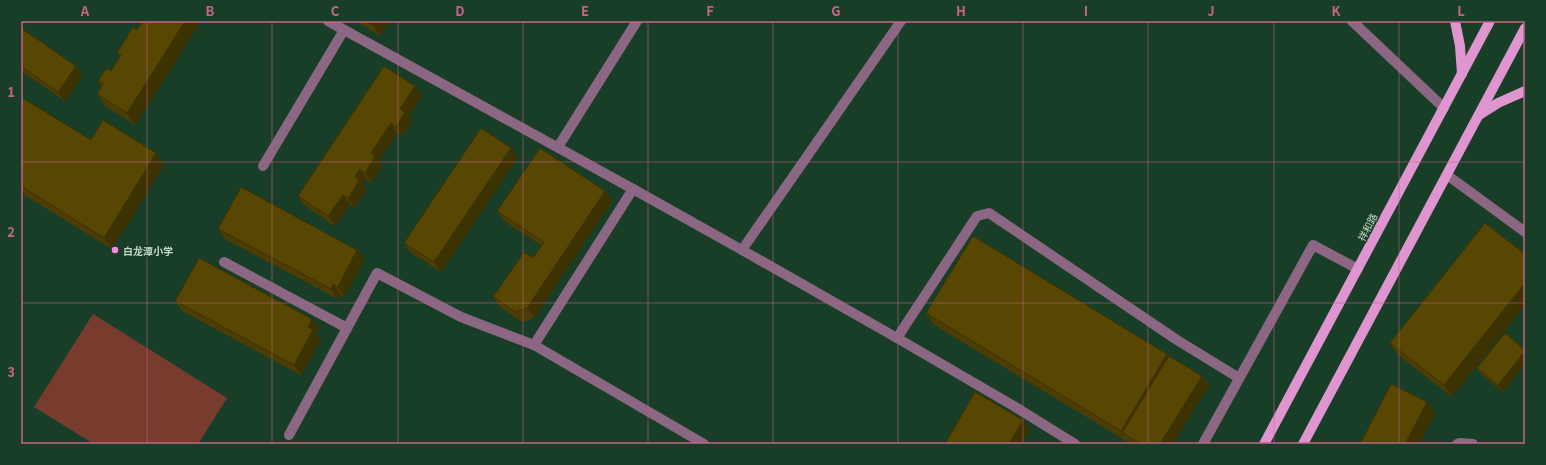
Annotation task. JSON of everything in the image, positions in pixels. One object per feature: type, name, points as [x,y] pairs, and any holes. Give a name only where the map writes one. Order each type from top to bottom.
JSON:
[{"type":"main road","points":[[1455,21],[1460,46],[1462,74]]},
{"type":"main road","name":"祥和路","points":[[1264,444],[1490,21]]},
{"type":"main road","points":[[1303,444],[1525,28]]},
{"type":"main road","points":[[1479,115],[1498,103],[1525,91]]},
{"type":"street","points":[[328,21],[633,188],[897,338],[1012,405],[1075,444]]},
{"type":"street","points":[[558,148],[637,21]]},
{"type":"street","points":[[742,250],[901,21]]},
{"type":"street","points":[[1352,21],[1444,108]]},
{"type":"street","points":[[263,166],[344,30]]},
{"type":"street","points":[[1447,175],[1525,232]]},
{"type":"street","points":[[534,345],[633,188]]},
{"type":"street","points":[[897,338],[978,216],[988,213],[1177,340],[1239,378]]},
{"type":"street","points":[[1203,444],[1313,245],[1358,269]]},
{"type":"street","points":[[224,262],[347,328]]},
{"type":"street","points":[[289,435],[376,273],[461,317],[534,345],[704,444]]},
{"type":"street","points":[[1457,444],[1460,442],[1473,444]]},
{"type":"shaded area","points":[[93,314],[227,398],[198,444],[94,444],[34,407]]},
{"type":"building","points":[[143,21],[185,21],[127,113],[97,94],[103,84],[98,81],[107,68],[111,71],[121,55],[117,53],[133,27],[137,30]]},
{"type":"building","points":[[367,21],[374,21],[372,24]]},
{"type":"building","points":[[21,28],[76,66],[58,92],[21,66]]},
{"type":"building","points":[[384,66],[415,86],[400,109],[405,112],[396,127],[391,123],[371,153],[375,157],[365,173],[360,169],[355,177],[359,181],[348,198],[343,195],[328,216],[298,196]]},
{"type":"building","points":[[21,97],[91,140],[103,120],[156,153],[104,238],[21,186]]},
{"type":"building","points":[[481,128],[511,148],[434,262],[404,243]]},
{"type":"building","points":[[540,148],[605,191],[527,308],[516,312],[493,297],[524,252],[533,258],[544,242],[497,211]]},
{"type":"building","points":[[241,187],[357,250],[338,287],[333,284],[331,289],[218,229]]},
{"type":"building","points":[[1485,223],[1525,254],[1525,283],[1444,385],[1390,343]]},
{"type":"building","points":[[973,236],[1167,354],[1121,431],[926,313]]},
{"type":"building","points":[[199,258],[312,319],[308,327],[313,330],[294,365],[175,301]]},
{"type":"building","points":[[1505,333],[1525,351],[1498,385],[1477,368]]},
{"type":"building","points":[[1169,356],[1202,376],[1160,444],[1141,444],[1122,433]]},
{"type":"building","points":[[1391,384],[1427,402],[1405,444],[1360,444]]},
{"type":"building","points":[[975,392],[1023,420],[1009,444],[945,444]]},
{"type":"place","name":"白龙潭小学","points":[[115,250]]}]
